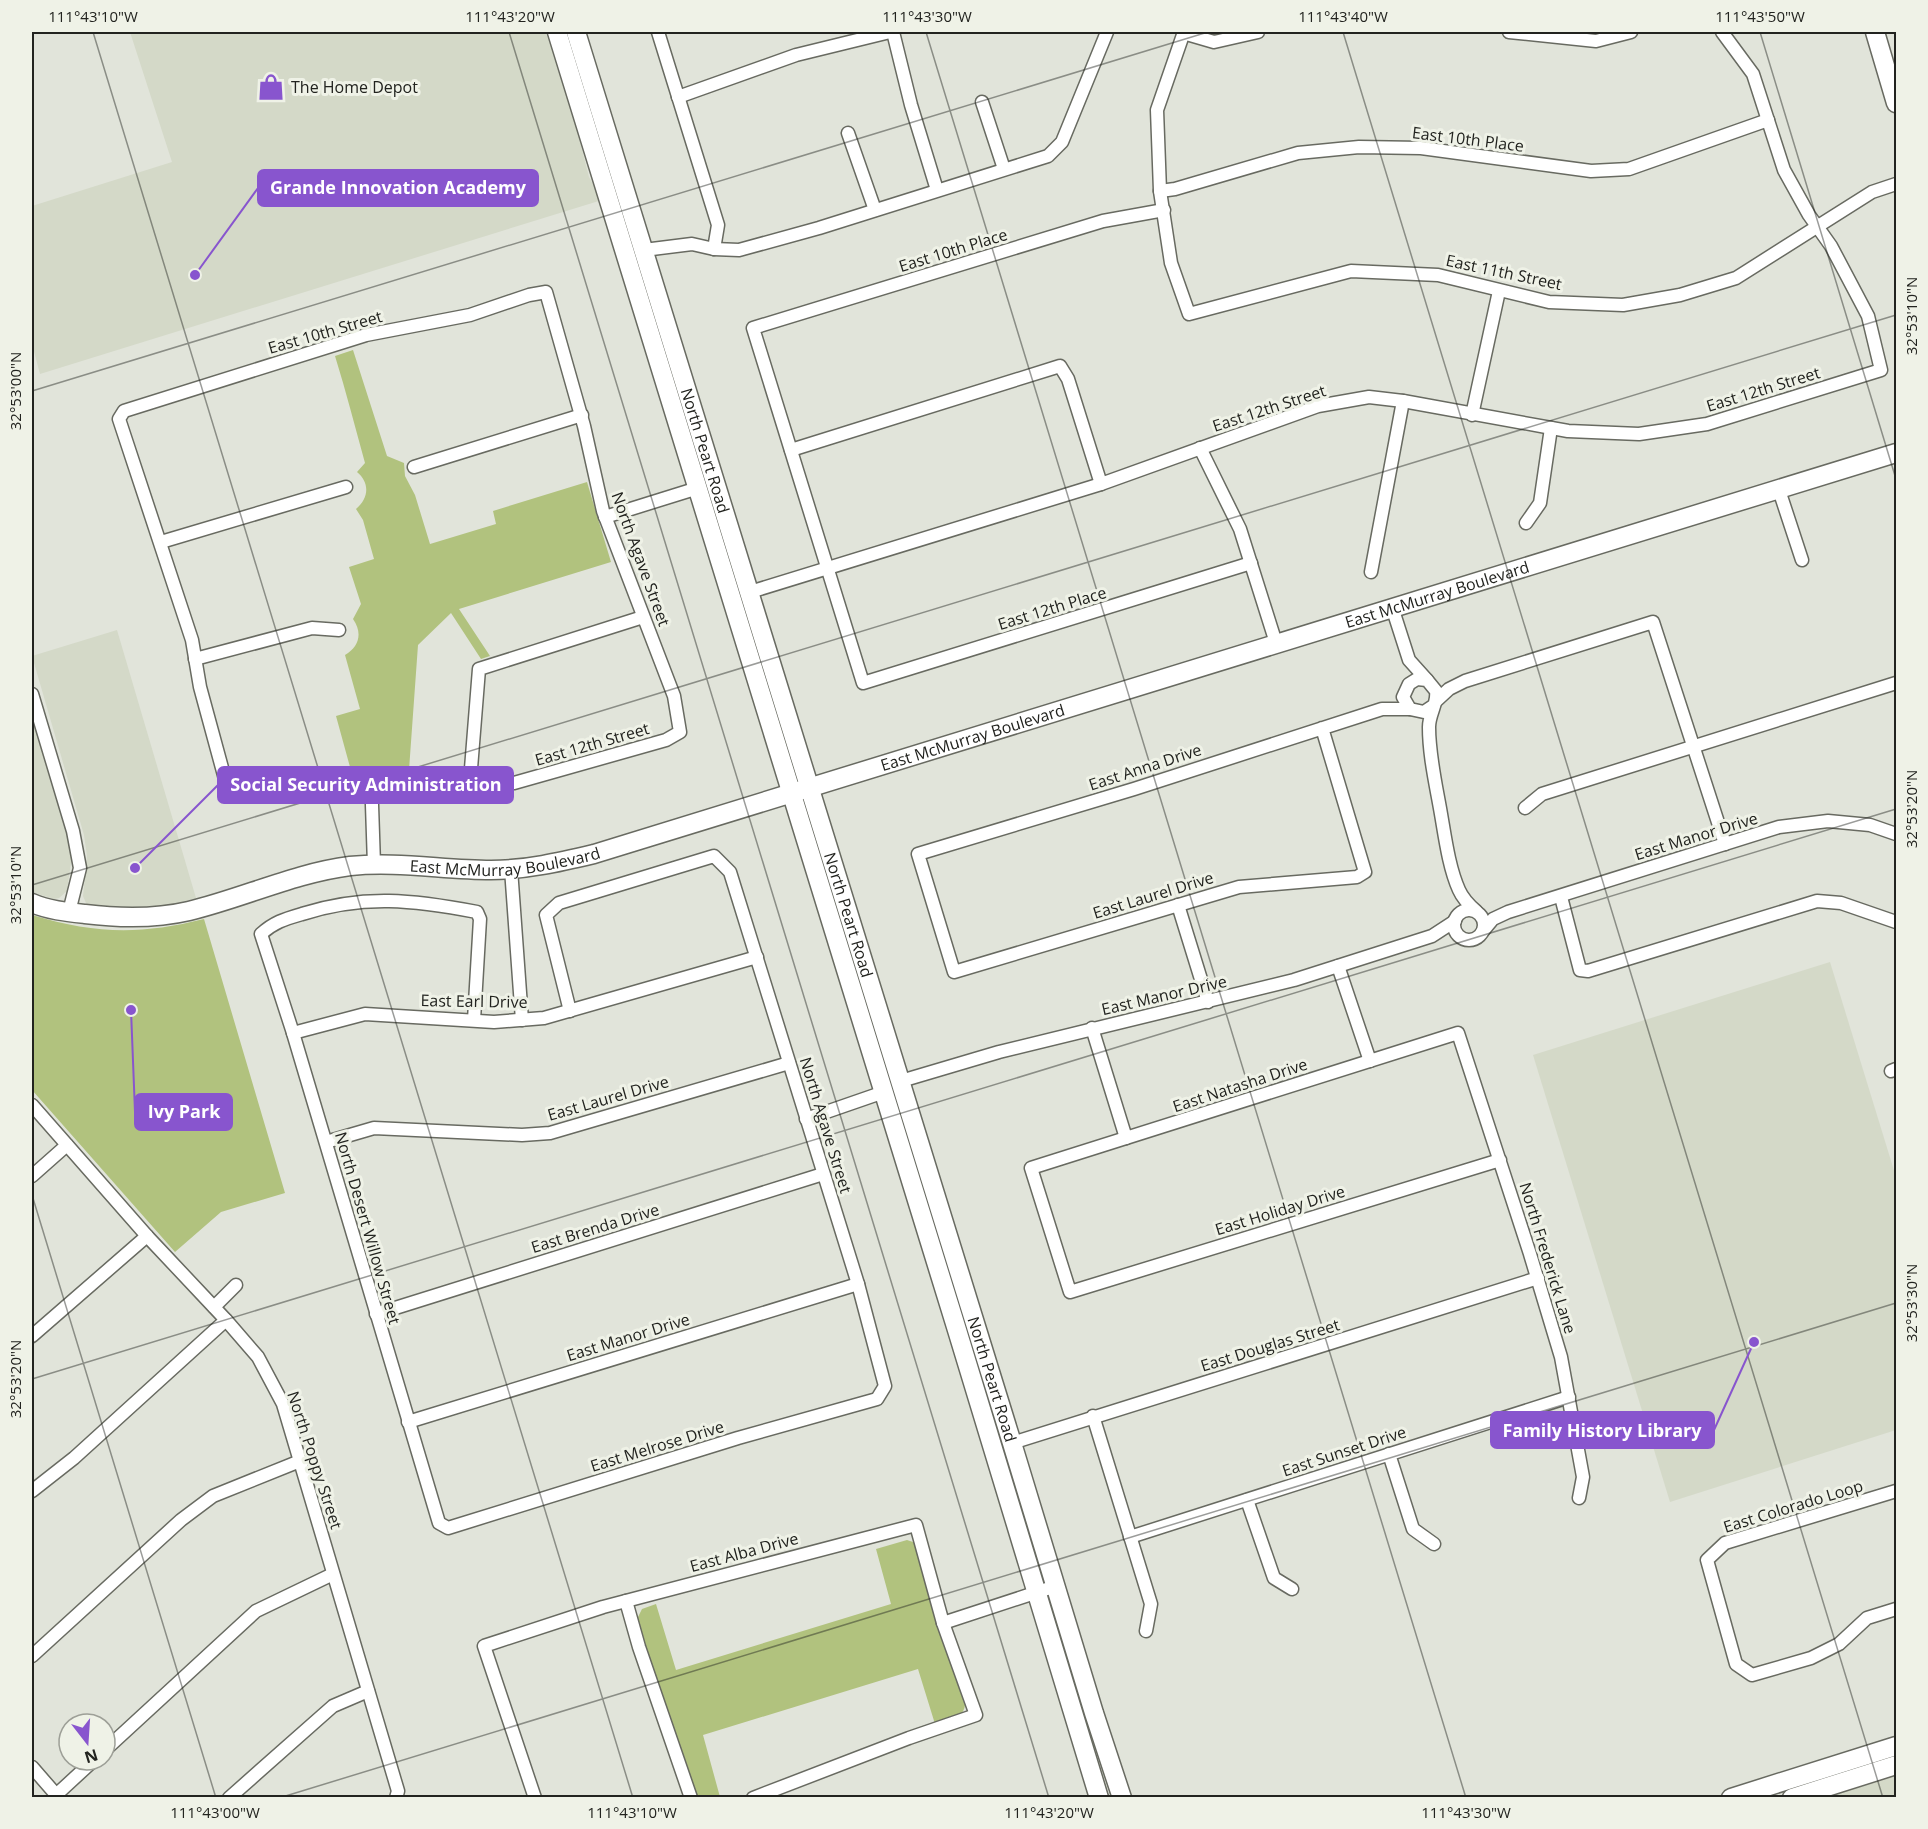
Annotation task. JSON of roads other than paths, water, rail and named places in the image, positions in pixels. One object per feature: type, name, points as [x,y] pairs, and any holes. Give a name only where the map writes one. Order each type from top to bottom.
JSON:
[{"type":"street","points":[[658,32],[718,225],[714,249]]},
{"type":"street","points":[[678,97],[796,55],[891,32],[937,190]]},
{"type":"street","points":[[644,250],[692,244],[714,249],[739,250],[1048,156],[1062,142],[1107,32]]},
{"type":"street","points":[[1164,210],[1160,191],[1157,110],[1184,32],[1214,42],[1258,32]]},
{"type":"street","points":[[1509,32],[1596,41],[1631,32]]},
{"type":"street","points":[[1722,32],[1753,74],[1784,170],[1818,227]]},
{"type":"street","points":[[1875,32],[1896,103]]},
{"type":"street","name":"North Peart Road","points":[[572,34],[644,250],[1122,1797]]},
{"type":"street","name":"North Peart Road","points":[[572,34],[698,488],[1099,1797]]},
{"type":"street","points":[[982,102],[1004,169]]},
{"type":"street","name":"East 10th Place","points":[[1160,191],[1175,189],[1299,153],[1359,147],[1421,148],[1591,171],[1629,169],[1768,120]]},
{"type":"street","points":[[848,133],[874,210]]},
{"type":"street","name":"East 11th Street","points":[[1164,210],[1172,263],[1189,314],[1351,271],[1438,275],[1549,302],[1623,305],[1680,295],[1736,278],[1872,192],[1896,184]]},
{"type":"street","name":"East 10th Place","points":[[790,450],[753,328],[1103,221],[1164,210]]},
{"type":"street","name":"East 12th Street","points":[[750,592],[1101,484],[1318,406],[1369,398],[1403,401],[1551,428],[1639,434],[1707,424],[1881,370],[1868,316],[1843,267],[1818,227]]},
{"type":"street","points":[[1472,415],[1499,291]]},
{"type":"street","name":"North Agave Street","points":[[546,292],[582,415],[605,517],[674,696],[680,732]]},
{"type":"street","name":"East 10th Street","points":[[161,542],[140,486],[119,418],[124,411],[366,335],[470,315],[529,295],[546,292]]},
{"type":"street","points":[[828,567],[790,450],[1060,366],[1068,379],[1101,484]]},
{"type":"street","points":[[1371,572],[1403,401]]},
{"type":"street","points":[[414,466],[582,415]]},
{"type":"street","points":[[1526,523],[1540,502],[1551,428]]},
{"type":"street","points":[[1200,448],[1240,530],[1276,643]]},
{"type":"street","name":"East McMurray Boulevard","points":[[32,903],[69,912],[110,917],[151,916],[187,911],[294,879],[350,866],[397,864],[491,870],[539,867],[594,854],[1896,453]]},
{"type":"street","points":[[339,630],[312,628],[195,659],[192,640],[161,542],[346,488]]},
{"type":"street","points":[[605,517],[698,488]]},
{"type":"street","points":[[1779,490],[1802,560]]},
{"type":"street","name":"East 12th Place","points":[[828,567],[863,683],[1251,563]]},
{"type":"street","points":[[1392,607],[1409,660],[1436,691],[1429,723],[1432,762],[1446,844],[1458,890],[1466,902],[1483,918],[1483,931],[1473,939],[1464,939],[1457,933],[1455,920],[1458,890]]},
{"type":"street","points":[[470,781],[479,669],[643,617]]},
{"type":"street","points":[[1413,710],[1424,712],[1449,689],[1465,681],[1653,622],[1725,844]]},
{"type":"street","name":"East 12th Street","points":[[195,659],[200,687],[228,790],[241,796],[300,779],[371,776],[514,783],[666,740],[680,732]]},
{"type":"street","points":[[1409,660],[1405,702],[1429,734]]},
{"type":"street","points":[[1405,690],[1413,681],[1465,681]]},
{"type":"street","points":[[1525,808],[1542,794],[1896,683]]},
{"type":"street","name":"East Anna Drive","points":[[1382,709],[1405,690]]},
{"type":"street","points":[[32,694],[73,831],[80,867],[69,912]]},
{"type":"street","name":"East Anna Drive","points":[[954,972],[918,854],[1134,789],[1382,709],[1413,710]]},
{"type":"street","name":"East Laurel Drive","points":[[954,972],[1239,887],[1357,877],[1365,872],[1322,728]]},
{"type":"street","points":[[371,776],[374,865]]},
{"type":"street","name":"East Manor Drive","points":[[1483,931],[1493,919],[1508,912],[1779,828],[1828,821],[1870,825],[1896,834]]},
{"type":"street","name":"North Agave Street","points":[[570,1011],[546,915],[558,903],[714,856],[730,872],[858,1284],[885,1386],[877,1399]]},
{"type":"street","points":[[511,869],[522,1020]]},
{"type":"street","points":[[1561,897],[1580,970],[1588,971],[1817,901],[1841,903],[1896,920]]},
{"type":"street","name":"North Desert Willow Street","points":[[448,1528],[439,1523],[326,1142],[261,934],[272,924],[331,905],[377,900],[427,903],[477,912],[480,919],[474,1020]]},
{"type":"street","points":[[1178,905],[1208,1002]]},
{"type":"street","points":[[1455,920],[1466,910],[1477,912]]},
{"type":"street","name":"East Manor Drive","points":[[1477,912],[1508,912]]},
{"type":"street","name":"East Manor Drive","points":[[901,1081],[1092,1028],[1294,980],[1432,936],[1455,920]]},
{"type":"street","name":"East Manor Drive","points":[[1432,936],[1464,939]]},
{"type":"street","name":"East Earl Drive","points":[[293,1033],[365,1014],[474,1020],[544,1018],[757,957]]},
{"type":"street","points":[[1338,966],[1370,1061]]},
{"type":"street","points":[[1092,1028],[1126,1138]]},
{"type":"street","name":"East Natasha Drive","points":[[1071,1292],[1031,1168],[1458,1033]]},
{"type":"street","name":"North Frederick Lane","points":[[1458,1033],[1538,1278],[1561,1357],[1583,1478],[1579,1498]]},
{"type":"street","name":"East Laurel Drive","points":[[326,1142],[374,1128],[522,1136],[550,1133],[789,1063]]},
{"type":"street","points":[[806,1119],[884,1092]]},
{"type":"street","name":"North Poppy Street","points":[[32,1105],[147,1236],[258,1357],[283,1404],[398,1791],[396,1797]]},
{"type":"street","points":[[32,1176],[67,1144]]},
{"type":"street","name":"East Holiday Drive","points":[[1071,1292],[1500,1160]]},
{"type":"street","name":"East Brenda Drive","points":[[376,1314],[823,1174]]},
{"type":"street","points":[[32,1336],[147,1236]]},
{"type":"street","name":"East Douglas Street","points":[[1012,1443],[1538,1278]]},
{"type":"street","name":"East Manor Drive","points":[[408,1422],[858,1284]]},
{"type":"street","points":[[214,1307],[236,1286]]},
{"type":"street","points":[[32,1491],[74,1458],[226,1320]]},
{"type":"street","name":"East Sunset Drive","points":[[1130,1537],[1569,1397]]},
{"type":"street","name":"East Melrose Drive","points":[[448,1528],[738,1438],[877,1399]]},
{"type":"street","points":[[1094,1416],[1151,1604],[1146,1631]]},
{"type":"street","points":[[1389,1454],[1413,1528],[1434,1544]]},
{"type":"street","points":[[32,1656],[181,1520],[213,1496],[300,1461]]},
{"type":"street","name":"East Colorado Loop","points":[[1896,1491],[1725,1543],[1707,1560],[1736,1664],[1752,1675],[1811,1658],[1839,1644],[1867,1618],[1896,1608]]},
{"type":"street","points":[[1246,1500],[1274,1578],[1292,1589]]},
{"type":"street","name":"East Alba Drive","points":[[535,1797],[484,1646],[626,1601],[916,1525],[944,1623]]},
{"type":"street","points":[[117,1739],[256,1611],[333,1574]]},
{"type":"street","points":[[753,1797],[909,1737],[976,1715],[944,1623],[1056,1586]]},
{"type":"street","points":[[626,1601],[639,1647],[691,1797]]},
{"type":"street","points":[[229,1797],[333,1706],[368,1691]]},
{"type":"street","points":[[1731,1797],[1896,1746]]},
{"type":"street","points":[[1792,1797],[1896,1765]]},
{"type":"street","points":[[32,1767],[57,1796],[82,1772]]},
{"type":"place","name":"The Home Depot","points":[[271,87]]},
{"type":"place","name":"Grande Innovation Academy","points":[[195,275]]},
{"type":"place","name":"Social Security Administration","points":[[135,868]]},
{"type":"place","name":"Ivy Park","points":[[131,1010]]},
{"type":"place","name":"Family History Library","points":[[1754,1342]]}]
